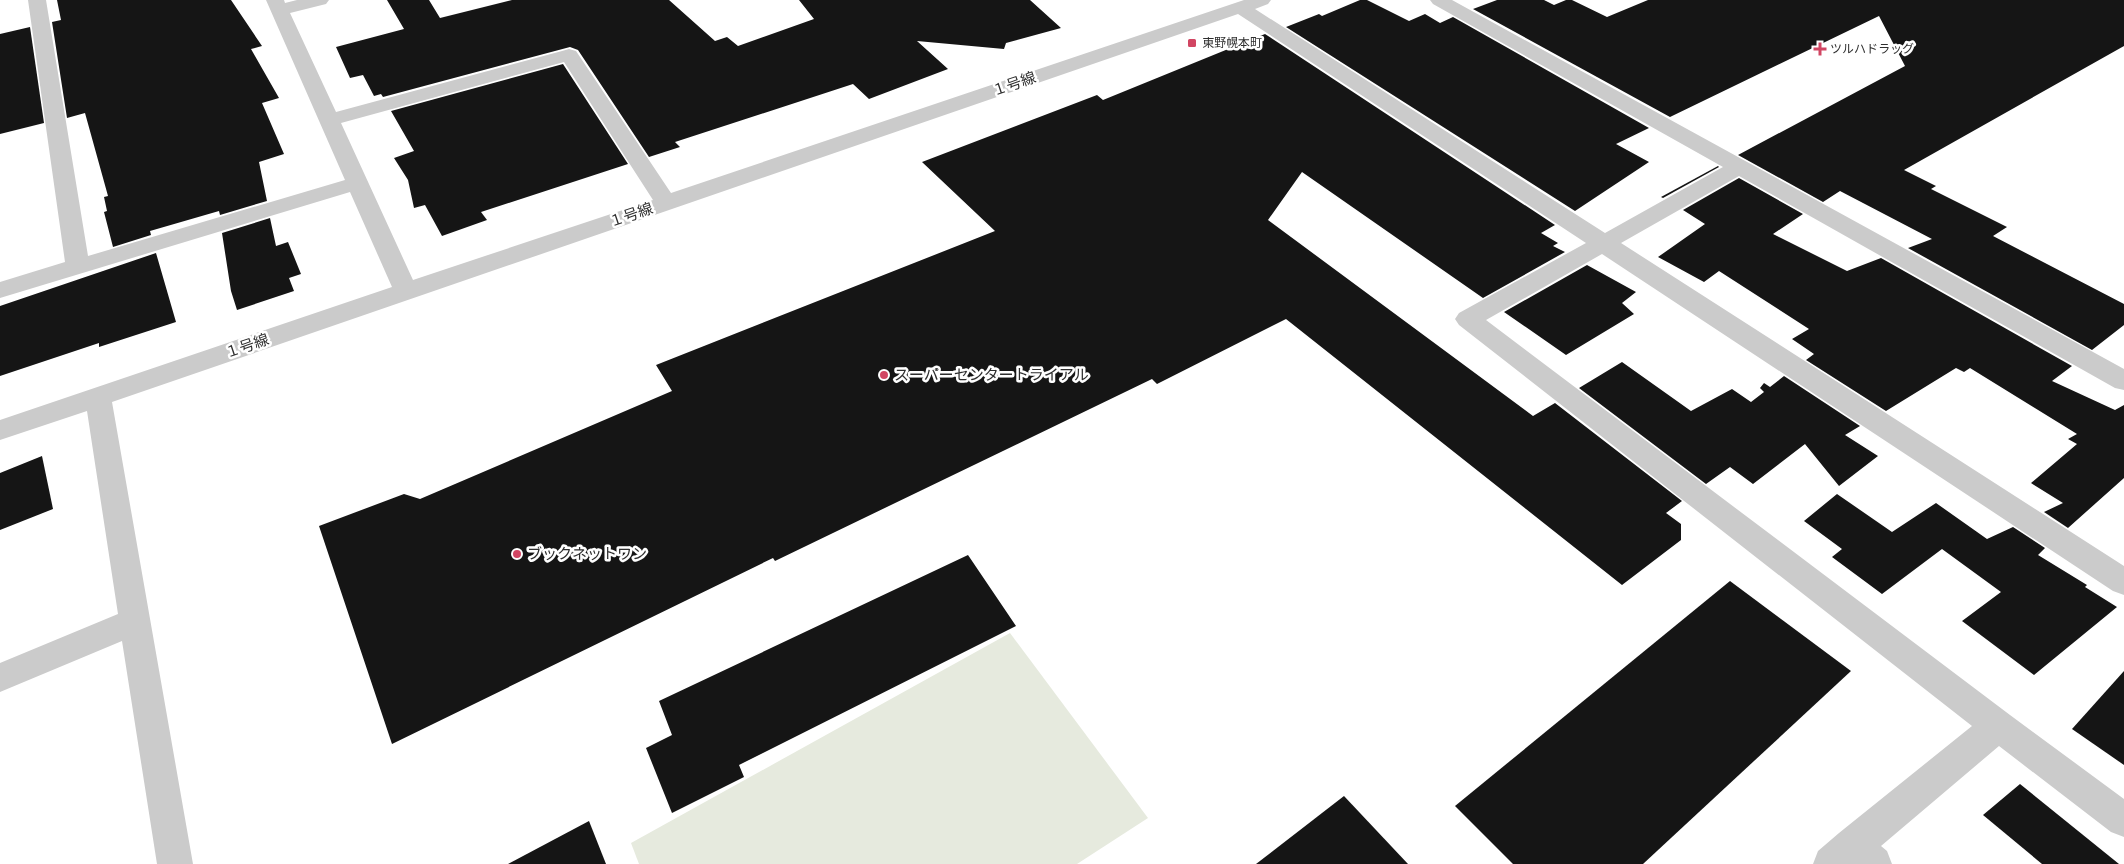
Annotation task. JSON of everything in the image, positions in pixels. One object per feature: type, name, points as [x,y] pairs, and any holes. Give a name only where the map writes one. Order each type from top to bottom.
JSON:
[{"type":"street","points":[[37,0],[78,267]]},
{"type":"street","points":[[320,0],[277,5],[406,291]]},
{"type":"street","points":[[1439,0],[2124,382]]},
{"type":"street","points":[[1251,4],[1604,243],[2124,582]]},
{"type":"street","name":"１号線","points":[[0,430],[1251,4]]},
{"type":"street","points":[[329,120],[569,55],[666,203]]},
{"type":"street","points":[[1740,168],[1468,320],[1998,726],[2124,820]]},
{"type":"street","points":[[0,290],[358,183]]},
{"type":"street","points":[[98,397],[175,864]]},
{"type":"street","points":[[0,678],[135,621]]},
{"type":"street","points":[[1852,858],[1998,726]]},
{"type":"shaded area","points":[[1010,633],[1148,818],[1077,864],[639,864],[631,843]]},
{"type":"building","points":[[57,0],[231,0],[262,46],[251,49],[279,98],[262,103],[284,154],[259,162],[267,201],[220,215],[219,211],[150,231],[151,235],[113,247],[104,212],[107,211],[104,197],[108,196],[85,113],[67,118],[52,22],[61,20]]},
{"type":"building","points":[[387,0],[429,0],[440,18],[512,0],[669,0],[715,41],[727,37],[738,46],[814,19],[799,0],[1030,0],[1061,28],[1006,43],[1004,49],[917,41],[948,69],[869,99],[853,84],[675,142],[680,147],[649,157],[578,50],[570,47],[383,97],[381,94],[374,96],[363,75],[350,78],[336,47],[404,29]]},
{"type":"building","points":[[1360,0],[1367,0],[1409,21],[1425,14],[1440,23],[1453,17],[1649,128],[1616,144],[1649,162],[1575,211],[1286,27],[1319,14],[1322,16]]},
{"type":"building","points":[[1497,0],[1544,0],[1554,5],[1566,0],[1572,0],[1607,17],[1648,0],[2124,0],[2124,46],[1904,170],[1936,186],[1931,189],[2007,227],[1993,236],[2124,304],[2124,325],[2092,350],[1908,248],[1932,239],[1840,191],[1823,202],[1738,155],[1905,66],[1879,16],[1670,117],[1473,9]]},
{"type":"building","points":[[30,27],[44,123],[0,134],[0,34]]},
{"type":"building","points":[[1265,34],[1555,225],[1541,233],[1558,243],[1553,246],[1565,252],[1483,298],[1302,172],[1268,220],[1533,416],[1555,403],[1682,501],[1666,513],[1681,524],[1681,540],[1622,585],[1286,319],[1157,384],[1152,379],[775,561],[773,558],[392,744],[319,526],[404,494],[420,499],[672,391],[656,365],[995,231],[922,162],[1097,95],[1103,100]]},
{"type":"building","points":[[563,64],[628,164],[481,212],[487,220],[442,236],[425,205],[414,208],[408,180],[394,158],[414,151],[391,111]]},
{"type":"building","points":[[1718,166],[1663,198],[1661,197]]},
{"type":"building","points":[[1739,178],[1803,214],[1773,234],[1847,271],[1881,258],[2072,366],[2052,381],[2115,410],[2124,405],[2124,478],[2068,528],[2044,512],[2063,503],[2031,483],[2077,444],[2068,439],[2077,434],[1970,368],[1964,372],[1956,368],[1886,411],[1806,360],[1814,354],[1792,339],[1809,329],[1719,271],[1704,282],[1658,257],[1705,224],[1683,210]]},
{"type":"building","points":[[270,218],[276,246],[288,242],[301,274],[289,278],[294,291],[237,310],[231,291],[222,233]]},
{"type":"building","points":[[156,253],[176,322],[99,347],[99,343],[0,376],[0,306]]},
{"type":"building","points":[[1587,265],[1636,292],[1622,303],[1634,314],[1566,355],[1504,312]]},
{"type":"building","points":[[1622,362],[1691,411],[1732,389],[1751,402],[1764,392],[1760,388],[1764,383],[1770,387],[1784,376],[1860,426],[1845,435],[1878,456],[1839,486],[1805,444],[1753,484],[1730,467],[1706,484],[1579,388]]},
{"type":"building","points":[[42,456],[53,509],[0,530],[0,473]]},
{"type":"building","points":[[1837,494],[1892,532],[1936,503],[1987,539],[2013,527],[2045,548],[2038,555],[2087,585],[2085,587],[2117,607],[2034,675],[1962,621],[2001,592],[1942,549],[1882,594],[1832,557],[1842,549],[1804,521]]},
{"type":"building","points":[[968,555],[1016,626],[739,765],[744,777],[672,813],[646,748],[672,735],[659,701]]},
{"type":"building","points":[[1730,581],[1851,671],[1643,864],[1513,864],[1455,806]]},
{"type":"building","points":[[2124,671],[2124,765],[2072,729]]},
{"type":"building","points":[[2020,784],[2119,864],[2042,864],[1983,815]]},
{"type":"building","points":[[1344,796],[1408,864],[1256,864]]},
{"type":"building","points":[[589,821],[606,864],[508,864]]},
{"type":"place","name":"東野幌本町","points":[[1192,43]]},
{"type":"place","name":"ツルハドラッグ","points":[[1820,49]]},
{"type":"place","name":"スーパーセンタートライアル","points":[[884,375]]},
{"type":"place","name":"ブックネットワン","points":[[517,554]]}]
